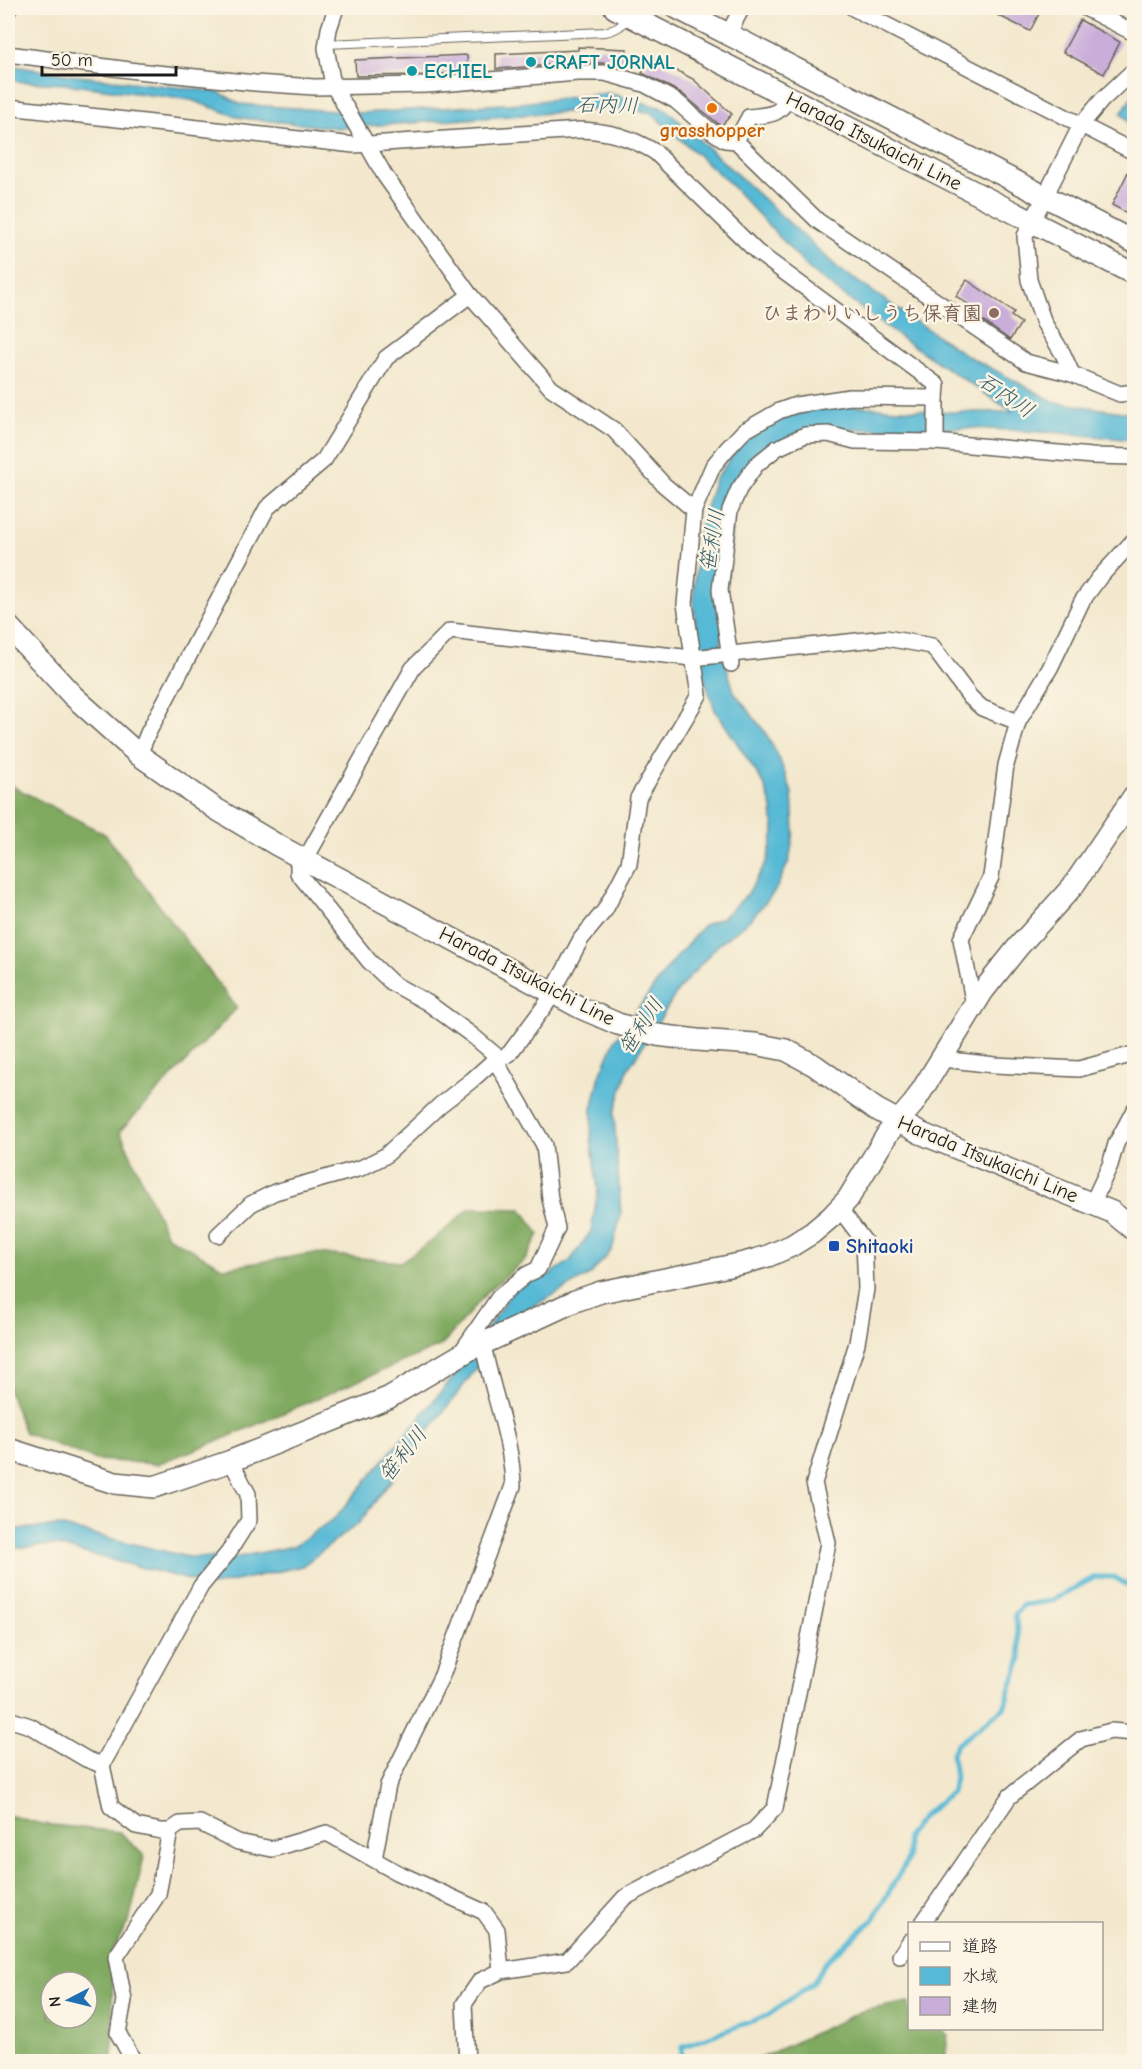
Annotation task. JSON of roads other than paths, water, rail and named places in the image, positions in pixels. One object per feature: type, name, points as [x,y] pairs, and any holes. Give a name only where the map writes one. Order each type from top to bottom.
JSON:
[{"type":"main road","name":"Harada Itsukaichi Line","points":[[677,8],[1134,242]]},
{"type":"main road","name":"Harada Itsukaichi Line","points":[[622,11],[1134,274]]},
{"type":"main road","name":"Harada Itsukaichi Line","points":[[8,626],[73,696],[139,755],[216,809],[552,993],[624,1026],[650,1033],[697,1040],[754,1044],[786,1050],[898,1122],[943,1144],[1112,1212],[1134,1230]]},
{"type":"main road","points":[[8,1449],[115,1483],[154,1487],[231,1461],[388,1398],[469,1351],[575,1301],[601,1292],[768,1256],[791,1246],[812,1233],[839,1208],[862,1178],[888,1133],[914,1103],[974,1005],[1000,968],[1079,878],[1134,796]]},
{"type":"street","points":[[336,8],[327,45],[327,57],[334,89],[385,176],[470,295],[551,388],[614,430],[664,485],[694,510]]},
{"type":"street","points":[[728,34],[742,8]]},
{"type":"street","points":[[853,8],[1134,152]]},
{"type":"street","points":[[1085,8],[1134,33]]},
{"type":"street","points":[[8,54],[128,70],[334,89],[427,85],[578,73],[604,73],[644,84],[676,102],[725,140],[736,141],[818,221],[1026,362],[1072,374],[1120,394],[1134,392]]},
{"type":"street","points":[[1072,374],[1044,323],[1029,280],[1025,236],[1081,125],[1102,100],[1134,70]]},
{"type":"street","points":[[736,141],[749,117],[776,114],[782,110],[789,97]]},
{"type":"street","points":[[8,107],[194,129],[365,142],[580,130],[619,135],[655,152],[757,252],[937,385],[936,439]]},
{"type":"street","points":[[139,755],[148,733],[267,508],[324,460],[386,358],[470,295]]},
{"type":"street","points":[[218,1235],[250,1204],[275,1192],[361,1168],[385,1156],[440,1105],[499,1058],[509,1054],[548,1003],[581,939],[605,910],[629,864],[638,798],[699,695],[685,604],[694,510],[713,466],[727,449],[744,431],[779,411],[796,405],[850,397],[936,399]]},
{"type":"street","points":[[728,658],[720,590],[730,510],[739,489],[756,465],[777,448],[805,435],[828,434],[855,441],[936,439],[1092,456],[1134,457]]},
{"type":"street","points":[[974,1005],[961,939],[991,877],[1006,765],[1018,722],[1050,668],[1082,601],[1098,578],[1134,540]]},
{"type":"street","points":[[499,1058],[428,1003],[392,983],[369,961],[298,873],[302,858],[413,669],[450,631],[694,658],[728,658],[886,638],[932,646],[970,697],[982,708],[1018,722]]},
{"type":"street","points":[[943,1056],[951,1060],[995,1065],[1079,1069],[1134,1054]]},
{"type":"street","points":[[374,1858],[388,1785],[442,1675],[513,1486],[512,1460],[487,1370],[469,1351],[499,1297],[526,1275],[538,1269],[556,1228],[544,1145],[498,1065],[499,1058]]},
{"type":"street","points":[[1092,1204],[1110,1165],[1116,1144],[1134,1110]]},
{"type":"street","points":[[467,2061],[464,2004],[480,1981],[501,1971],[567,1961],[624,1898],[754,1830],[775,1808],[828,1543],[814,1482],[857,1343],[866,1289],[864,1241],[839,1208]]},
{"type":"street","points":[[231,1461],[248,1494],[249,1520],[228,1553],[201,1586],[102,1765],[111,1807],[136,1826],[170,1831],[180,1824],[200,1822],[238,1842],[272,1849],[327,1833],[396,1872],[484,1912],[497,1930],[501,1971]]},
{"type":"street","points":[[8,1719],[30,1726],[86,1760],[102,1765]]},
{"type":"street","points":[[923,1922],[1009,1797],[1081,1739],[1112,1731],[1134,1733]]},
{"type":"street","points":[[131,2061],[132,2058],[118,2033],[124,2000],[116,1957],[158,1894],[170,1831]]},
{"type":"street","points":[[900,1956],[908,1943]]},
{"type":"lane","points":[[327,45],[605,32],[615,30],[623,24],[622,11]]},
{"type":"water","points":[[8,65],[70,75],[219,92],[240,104],[361,113],[521,103],[608,93],[666,109],[838,268],[966,355],[1055,402],[1134,412],[1134,440],[973,428],[822,430],[793,435],[736,483],[721,647],[734,692],[765,732],[779,758],[792,793],[794,832],[789,861],[775,891],[752,918],[718,945],[679,989],[628,1069],[614,1114],[621,1214],[612,1250],[590,1275],[517,1315],[359,1523],[302,1566],[213,1586],[53,1545],[8,1549],[8,1530],[59,1526],[188,1557],[233,1558],[294,1546],[336,1517],[461,1368],[511,1293],[522,1284],[546,1277],[570,1261],[591,1231],[598,1191],[591,1138],[592,1109],[600,1075],[615,1040],[669,966],[704,925],[722,918],[747,895],[767,861],[774,833],[772,808],[764,784],[715,710],[701,669],[693,601],[699,531],[714,481],[742,442],[781,418],[834,405],[950,412],[1013,412],[904,340],[812,272],[728,182],[650,112],[607,109],[338,128],[241,118],[191,100],[64,84],[8,81]]},
{"type":"water","points":[[1134,93],[1134,133],[1128,129],[1128,120],[1121,114]]},
{"type":"waterway","points":[[682,2062],[682,2047],[768,2015],[813,1983],[826,1961],[872,1921],[908,1859],[907,1836],[924,1815],[951,1793],[955,1778],[952,1753],[957,1744],[1004,1708],[1021,1658],[1015,1614],[1023,1605],[1051,1601],[1095,1577],[1114,1577],[1134,1587]]},
{"type":"place","name":"CRAFT JORNAL","points":[[531,62]]},
{"type":"place","name":"ECHIEL","points":[[412,71]]},
{"type":"place","name":"grasshopper","points":[[712,108]]},
{"type":"place","name":"ひまわりいしうち保育園","points":[[994,313]]},
{"type":"place","name":"Shitaoki","points":[[834,1246]]},
{"type":"water label","name":"石内川","points":[[607,105]]},
{"type":"water label","name":"石内川","points":[[1006,395]]},
{"type":"water label","name":"笹利川","points":[[712,540]]},
{"type":"water label","name":"笹利川","points":[[641,1026]]},
{"type":"water label","name":"笹利川","points":[[403,1454]]}]
